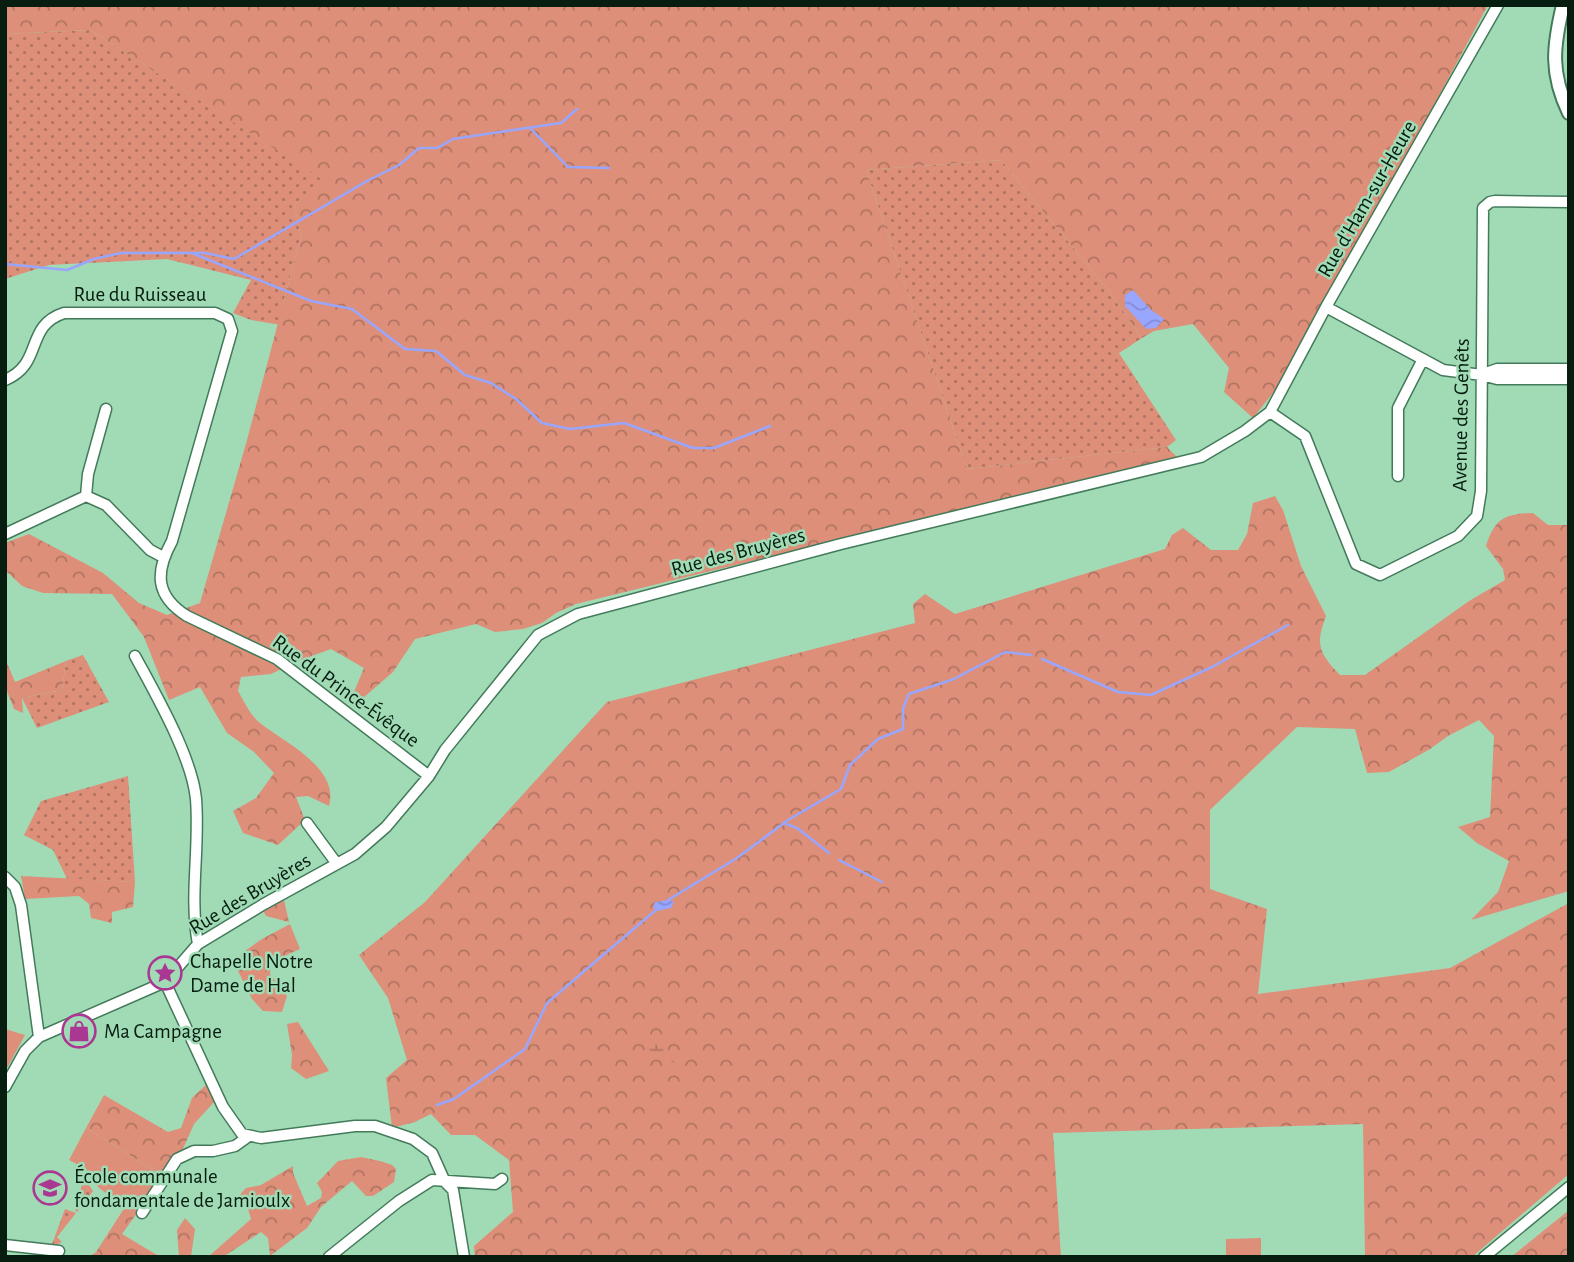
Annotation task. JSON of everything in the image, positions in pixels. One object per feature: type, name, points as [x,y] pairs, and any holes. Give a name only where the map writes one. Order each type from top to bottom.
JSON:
[{"type":"street","name":"Rue d'Ham-sur-Heure","points":[[1270,412],[1326,307],[1498,5]]},
{"type":"street","points":[[1563,5],[1555,43],[1554,65],[1558,86],[1569,113]]},
{"type":"street","name":"Avenue des Genêts","points":[[1270,412],[1304,436],[1356,564],[1380,575],[1458,536],[1477,516],[1481,491],[1483,208],[1495,201],[1569,202]]},
{"type":"street","points":[[1326,307],[1443,370],[1482,374],[1497,379],[1569,379]]},
{"type":"street","name":"Rue du Ruisseau","points":[[5,380],[19,374],[29,359],[43,324],[64,313],[215,313],[228,319],[232,331],[172,541],[163,557]]},
{"type":"street","points":[[1398,476],[1398,408],[1423,359]]},
{"type":"street","points":[[1482,374],[1497,369],[1569,369]]},
{"type":"street","points":[[86,496],[88,474],[106,410]]},
{"type":"street","name":"Rue des Bruyères","points":[[39,1037],[165,982],[198,944],[355,854],[386,827],[429,776],[445,750],[538,635],[578,614],[841,544],[1201,457],[1245,431],[1270,412]]},
{"type":"street","points":[[5,534],[86,496],[106,505],[150,550],[163,557]]},
{"type":"street","name":"Rue du Prince-Évêque","points":[[163,557],[162,590],[174,608],[277,659],[429,776]]},
{"type":"street","points":[[135,656],[192,772],[198,845],[194,919],[198,944]]},
{"type":"street","name":"Rue des Bruyères","points":[[307,823],[337,864]]},
{"type":"street","points":[[5,877],[15,887],[21,905],[39,1037],[25,1051],[5,1087]]},
{"type":"street","points":[[165,982],[223,1107],[242,1134],[261,1138],[375,1126],[423,1145],[432,1153],[445,1182],[453,1190],[464,1257]]},
{"type":"street","points":[[142,1213],[179,1158],[194,1151],[213,1151],[235,1146],[249,1136]]},
{"type":"street","points":[[329,1257],[399,1201],[432,1180],[495,1184],[502,1179]]},
{"type":"street","points":[[1484,1257],[1569,1187]]},
{"type":"street","points":[[5,1245],[59,1251]]},
{"type":"green space","points":[[5,5],[1488,5],[1289,373],[1253,418],[1224,392],[1229,368],[1193,324],[1154,331],[1142,338],[1109,291],[1001,160],[866,170],[967,469],[1167,447],[1177,457],[576,604],[542,623],[523,629],[495,632],[476,624],[415,639],[393,672],[363,698],[351,699],[364,668],[331,649],[271,674],[241,677],[238,691],[253,716],[308,757],[326,780],[330,792],[329,806],[308,796],[296,797],[305,820],[278,845],[243,833],[233,811],[256,798],[274,773],[254,752],[227,733],[200,687],[169,700],[144,637],[112,594],[43,593],[22,586],[5,570],[5,543],[29,534],[103,573],[139,603],[167,615],[200,603],[301,236],[294,204],[322,188],[320,178],[90,30],[5,34]]},
{"type":"green space","points":[[90,30],[321,178],[322,189],[294,204],[301,236],[284,300],[281,325],[251,320],[233,313],[251,280],[167,259],[49,265],[5,279],[5,34]]},
{"type":"green space","points":[[1001,160],[1109,291],[1142,338],[1119,353],[1176,440],[1167,447],[967,469],[866,170]]},
{"type":"green space","points":[[1275,496],[1283,510],[1301,566],[1326,616],[1320,642],[1323,654],[1340,675],[1365,675],[1469,601],[1505,580],[1503,569],[1486,546],[1493,529],[1502,519],[1533,513],[1548,525],[1569,525],[1569,891],[1471,920],[1498,892],[1509,861],[1477,843],[1458,827],[1490,817],[1494,736],[1479,720],[1389,772],[1367,773],[1355,729],[1297,727],[1210,810],[1210,889],[1267,909],[1258,994],[1450,968],[1569,903],[1569,1174],[1472,1257],[1365,1257],[1363,1124],[1053,1133],[1061,1257],[475,1257],[474,1246],[513,1212],[509,1160],[475,1135],[451,1135],[431,1114],[415,1122],[392,1128],[386,1078],[407,1060],[388,998],[359,955],[425,902],[607,702],[915,623],[913,604],[925,594],[955,614],[1165,549],[1172,535],[1183,528],[1211,550],[1238,550],[1247,534],[1253,503]]},
{"type":"green space","points":[[83,655],[109,702],[37,728],[22,698],[62,690],[66,661]]},
{"type":"green space","points":[[5,658],[15,682],[66,661],[62,690],[22,698],[23,713],[14,709],[5,686]]},
{"type":"green space","points":[[128,776],[135,882],[67,879],[53,850],[24,835],[41,801]]},
{"type":"green space","points":[[21,876],[135,882],[133,907],[112,912],[112,923],[91,918],[89,904],[79,896],[25,899]]},
{"type":"green space","points":[[284,900],[289,922],[266,916],[263,911]]},
{"type":"green space","points":[[290,924],[300,949],[271,962],[270,974],[287,996],[282,1012],[263,1011],[252,999],[237,969],[242,953]]},
{"type":"green space","points":[[298,1022],[329,1071],[306,1079],[291,1068],[292,1055],[287,1024]]},
{"type":"green space","points":[[5,1029],[25,1035],[6,1070],[5,1070]]},
{"type":"green space","points":[[655,1044],[663,1048],[675,1063],[657,1056],[645,1047]]},
{"type":"green space","points":[[208,1083],[215,1101],[194,1124],[182,1151],[122,1234],[157,1255],[89,1257],[96,1252],[125,1207],[129,1209],[158,1173],[86,1128],[104,1095],[168,1132],[181,1128],[192,1098]]},
{"type":"green space","points":[[86,1128],[158,1173],[129,1210],[99,1188],[86,1169],[69,1160]]},
{"type":"green space","points":[[361,1157],[392,1165],[396,1169],[394,1182],[373,1196],[366,1196],[352,1181],[321,1207],[307,1228],[270,1256],[268,1238],[261,1232],[223,1257],[208,1257],[251,1219],[248,1209],[238,1197],[246,1188],[261,1185],[293,1166],[293,1173],[307,1206],[321,1198],[322,1192],[317,1183],[338,1161]]},
{"type":"green space","points":[[84,1178],[93,1191],[77,1212],[75,1210]]},
{"type":"green space","points":[[65,1209],[76,1213],[57,1237],[62,1242],[51,1247]]},
{"type":"green space","points":[[1569,1210],[1569,1257],[1511,1257]]},
{"type":"green space","points":[[185,1218],[195,1229],[191,1257],[179,1257],[177,1230]]},
{"type":"green space","points":[[1261,1238],[1261,1257],[1226,1257],[1226,1239]]},
{"type":"water","points":[[1133,290],[1151,310],[1164,319],[1156,328],[1146,329],[1125,306],[1125,295]]},
{"type":"water","points":[[655,902],[674,902],[671,908],[657,911],[653,907]]},
{"type":"waterway","points":[[5,264],[67,270],[94,259],[121,253],[205,253],[234,259],[399,165],[419,148],[437,148],[453,139],[561,123],[577,109]]},
{"type":"waterway","points":[[531,129],[568,167],[609,168]]},
{"type":"waterway","points":[[192,253],[311,301],[352,309],[405,349],[436,351],[465,375],[491,383],[516,399],[542,423],[570,429],[624,423],[693,448],[714,448],[770,426]]},
{"type":"waterway","points":[[1042,659],[1118,692],[1151,695],[1212,667],[1288,625]]},
{"type":"waterway","points":[[668,900],[737,858],[788,820],[841,789],[850,765],[878,739],[903,729],[903,708],[909,694],[954,679],[1005,652],[1031,655]]},
{"type":"waterway","points":[[786,824],[797,828],[829,853]]},
{"type":"waterway","points":[[839,860],[882,882]]},
{"type":"waterway","points":[[437,1105],[454,1099],[525,1049],[547,1003],[657,909]]},
{"type":"place","name":"Chapelle Notre Dame de Hal","points":[[165,973]]},
{"type":"place","name":"Ma Campagne","points":[[79,1031]]},
{"type":"place","name":"École communale fondamentale de Jamioulx","points":[[50,1188]]}]
